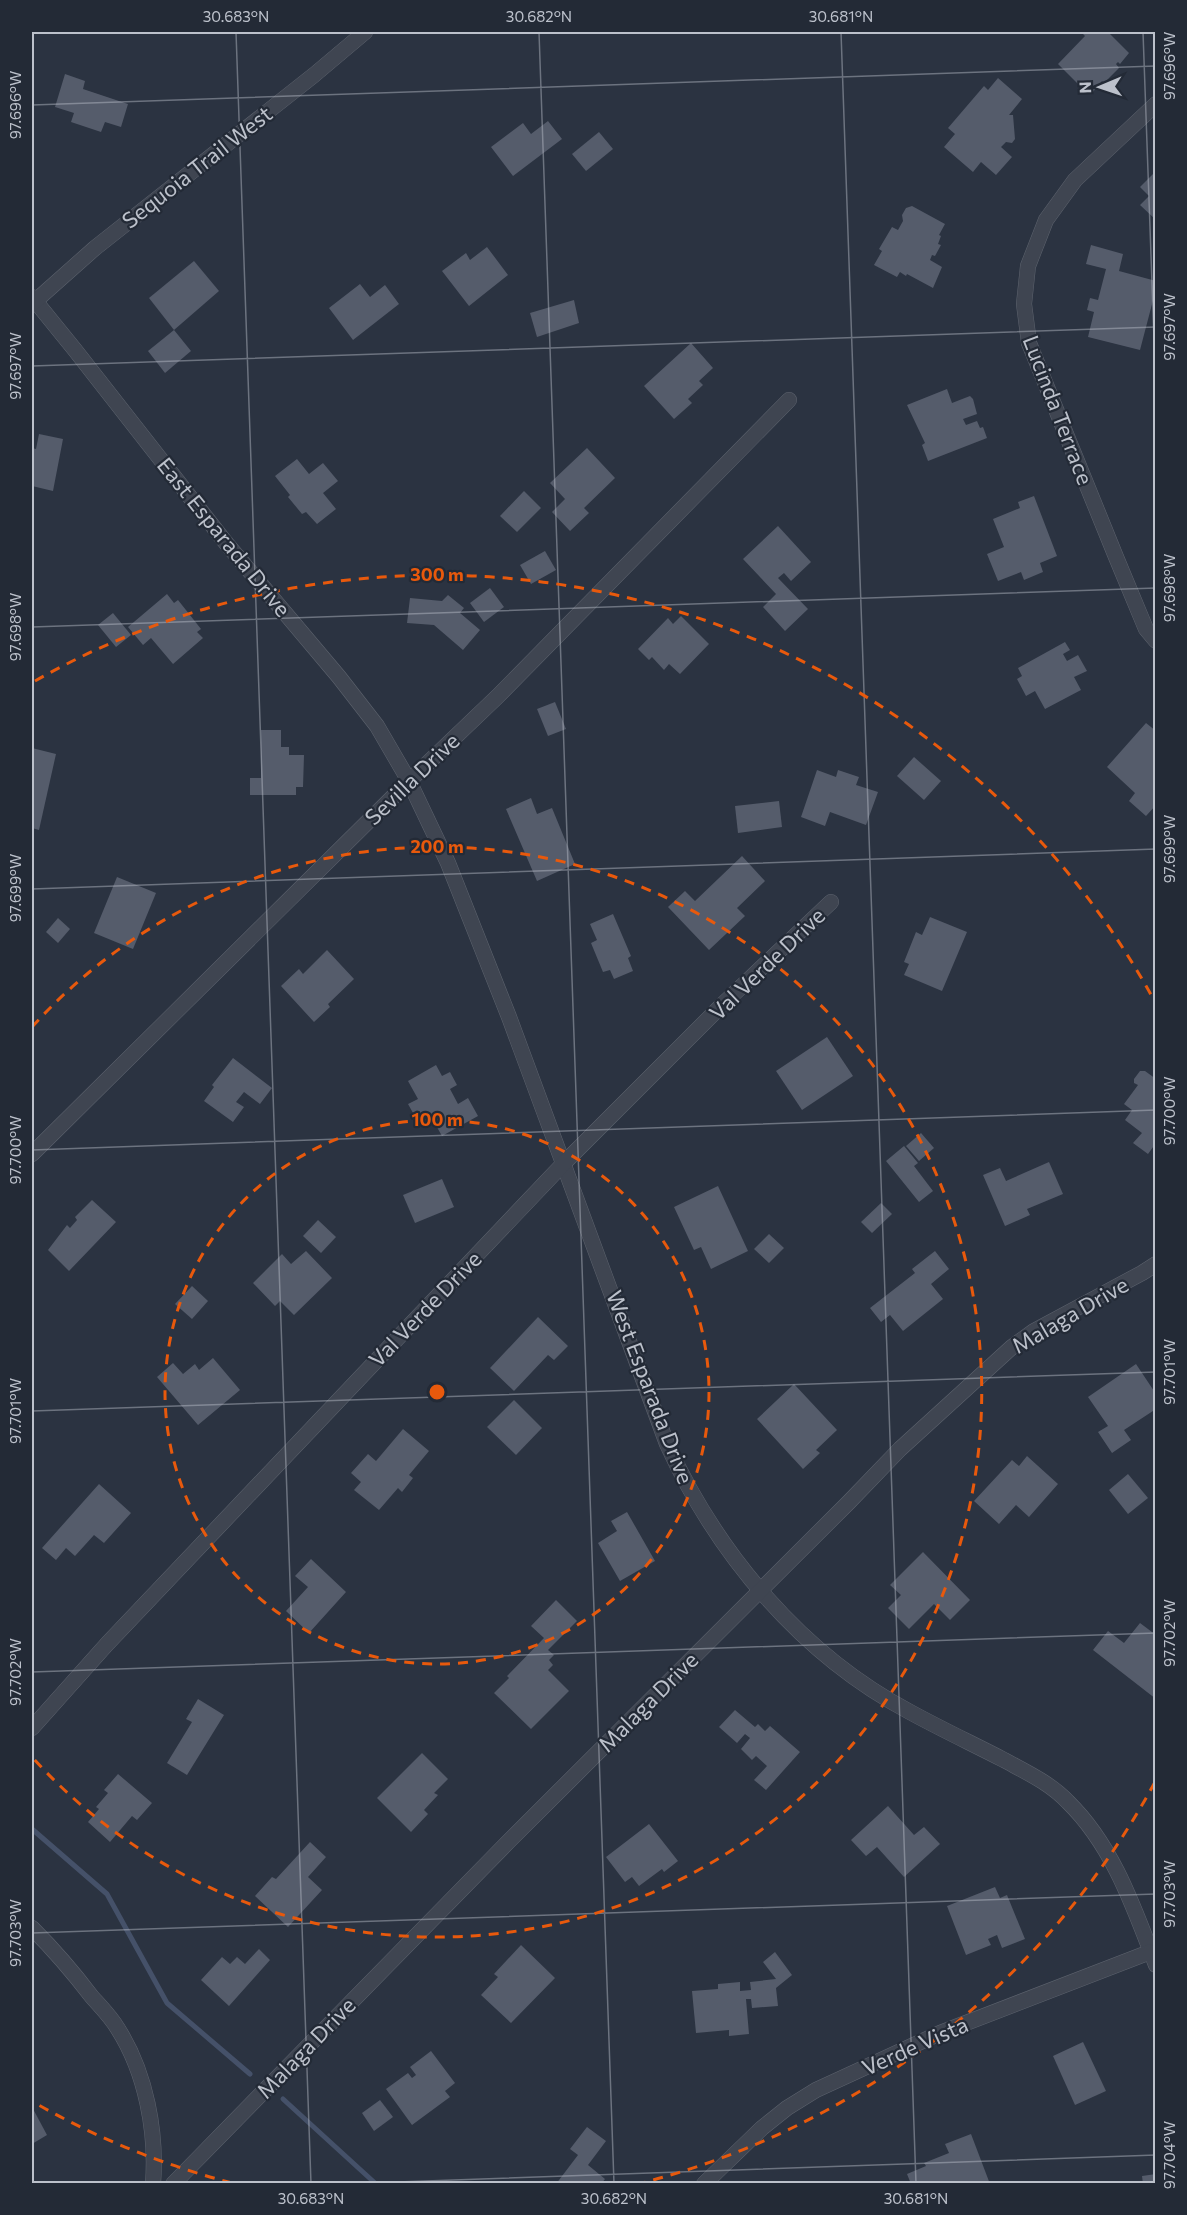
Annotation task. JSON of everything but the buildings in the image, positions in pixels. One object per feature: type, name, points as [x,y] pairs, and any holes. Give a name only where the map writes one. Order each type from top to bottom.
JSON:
[{"type":"street","name":"Sequoia Trail West","points":[[33,301],[95,248],[365,32]]},
{"type":"street","name":"Lucinda Terrace","points":[[1155,104],[1076,180],[1046,220],[1028,266],[1024,304],[1029,343],[1146,629],[1155,641]]},
{"type":"street","name":"East Esparada Drive","points":[[33,301],[75,350],[226,543],[339,677],[377,726],[409,781]]},
{"type":"street","name":"Sevilla Drive","points":[[32,1154],[498,696],[789,400]]},
{"type":"street","name":"West Esparada Drive","points":[[409,781],[448,862],[565,1162],[667,1444],[704,1514],[740,1566],[761,1589],[805,1637],[855,1679],[911,1713],[1030,1774],[1067,1800],[1087,1822],[1119,1875],[1153,1958]]},
{"type":"street","name":"Val Verde Drive","points":[[32,1728],[107,1644],[565,1162],[722,1005],[831,902]]},
{"type":"street","name":"Malaga Drive","points":[[173,2184],[508,1842],[900,1449],[1012,1347],[1034,1331],[1155,1264]]},
{"type":"street","points":[[32,1928],[57,1952],[117,2027],[125,2042],[138,2073],[147,2104],[152,2137],[153,2184]]},
{"type":"street","name":"Verde Vista","points":[[704,2184],[762,2128],[787,2108],[816,2090],[940,2033],[1153,1958]]},
{"type":"waterway","points":[[32,1829],[107,1894],[167,2003],[250,2074]]},
{"type":"waterway","points":[[283,2099],[376,2184]]}]
